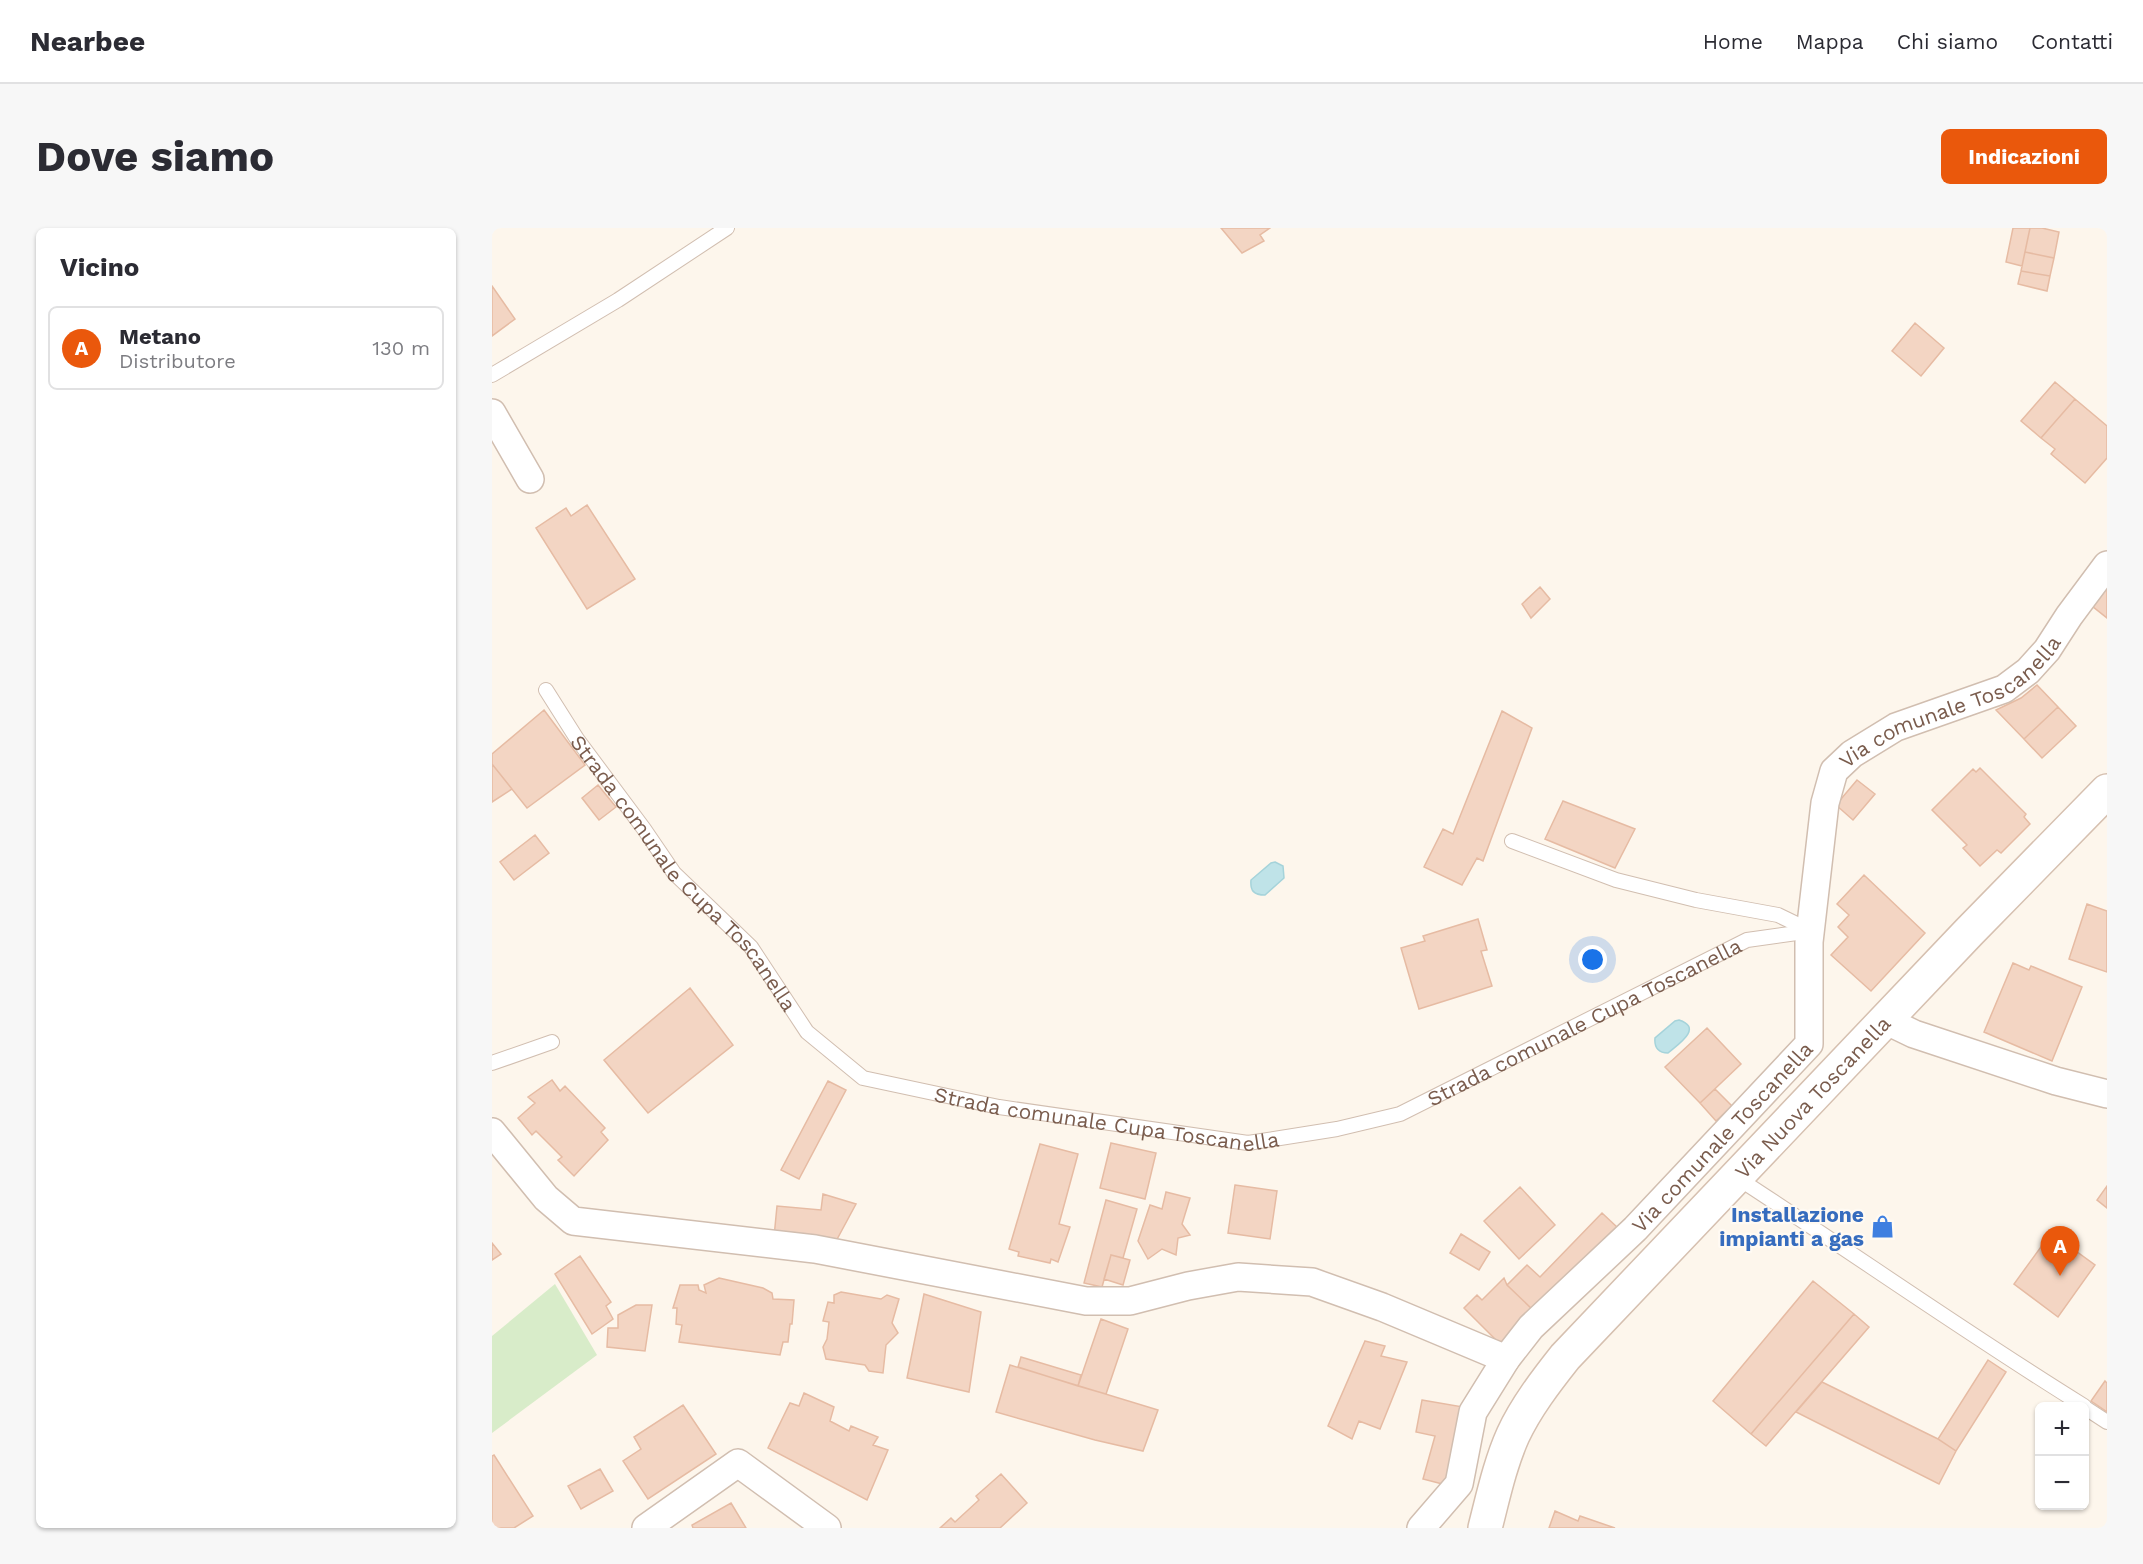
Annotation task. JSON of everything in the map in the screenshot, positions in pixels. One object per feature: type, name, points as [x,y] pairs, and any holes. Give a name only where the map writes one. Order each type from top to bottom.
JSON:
[{"type":"main road","name":"Via Nuova Toscanella","points":[[1473,1527],[1499,1475],[1513,1435],[1541,1389],[1565,1357],[1885,1020],[2107,791]]},
{"type":"street","points":[[492,413],[530,479]]},
{"type":"street","name":"Via comunale Toscanella","points":[[1422,1528],[1459,1484],[1473,1412],[1506,1359],[1531,1327],[1635,1229],[1809,1044],[1810,931],[1825,802],[1834,771],[1852,754],[1896,728],[2004,689],[2028,671],[2047,650],[2107,565]]},
{"type":"street","points":[[1885,1020],[1914,1034],[2056,1081],[2107,1095]]},
{"type":"street","points":[[492,1132],[546,1198],[573,1221],[815,1249],[1086,1301],[1130,1301],[1188,1286],[1238,1277],[1312,1282],[1382,1307],[1506,1359]]},
{"type":"street","points":[[646,1528],[738,1463],[827,1528]]},
{"type":"lane","points":[[492,375],[618,300],[727,228]]},
{"type":"lane","name":"Strada comunale Cupa Toscanella","points":[[546,690],[578,739],[674,873],[751,947],[807,1032],[863,1078],[999,1107],[1248,1143],[1337,1130],[1400,1114],[1747,940],[1810,931]]},
{"type":"lane","points":[[1512,841],[1616,880],[1696,900],[1778,915],[1810,931]]},
{"type":"lane","points":[[492,1063],[552,1042]]},
{"type":"lane","points":[[1736,1177],[1903,1286],[1988,1347],[2076,1402]]},
{"type":"lane","points":[[2089,1410],[2107,1422]]},
{"type":"green space","points":[[555,1284],[597,1355],[492,1433],[492,1336]]},
{"type":"water","points":[[1275,862],[1283,866],[1284,878],[1265,895],[1255,893],[1251,887],[1251,880]]},
{"type":"water","points":[[1679,1020],[1686,1023],[1689,1032],[1668,1053],[1660,1051],[1655,1045],[1655,1038]]},
{"type":"building","points":[[1221,228],[1270,228],[1260,235],[1264,241],[1242,253]]},
{"type":"building","points":[[2013,228],[2030,228],[2022,266],[2006,262]]},
{"type":"building","points":[[2030,228],[2059,232],[2054,258],[2025,252]]},
{"type":"building","points":[[2025,252],[2054,258],[2050,276],[2021,271]]},
{"type":"building","points":[[2021,271],[2050,276],[2047,291],[2018,284]]},
{"type":"building","points":[[492,286],[515,319],[492,336]]},
{"type":"building","points":[[1915,323],[1944,348],[1921,376],[1892,351]]},
{"type":"building","points":[[2055,382],[2075,399],[2041,438],[2021,421]]},
{"type":"building","points":[[2075,399],[2107,426],[2107,458],[2085,483],[2051,454],[2055,449],[2041,438]]},
{"type":"building","points":[[587,505],[635,579],[587,609],[536,528],[566,508],[571,516]]},
{"type":"building","points":[[2107,584],[2107,618],[2092,606]]},
{"type":"building","points":[[1540,587],[1550,599],[1531,618],[1522,604]]},
{"type":"building","points":[[2037,685],[2058,707],[2024,739],[1996,710],[2021,698]]},
{"type":"building","points":[[2058,707],[2076,726],[2042,758],[2024,739]]},
{"type":"building","points":[[544,710],[585,765],[527,808],[492,764],[492,754]]},
{"type":"building","points":[[1502,711],[1532,728],[1483,861],[1477,858],[1462,885],[1424,867],[1443,829],[1453,834]]},
{"type":"building","points":[[492,764],[512,789],[492,802]]},
{"type":"building","points":[[1980,768],[2026,814],[2024,817],[2030,824],[2001,853],[1997,850],[1980,866],[1963,848],[1967,845],[1932,810],[1973,769],[1976,772]]},
{"type":"building","points":[[1857,780],[1875,794],[1853,820],[1836,805]]},
{"type":"building","points":[[598,785],[616,807],[599,820],[582,798]]},
{"type":"building","points":[[1563,801],[1635,829],[1615,868],[1545,839]]},
{"type":"building","points":[[535,835],[549,853],[514,880],[500,862]]},
{"type":"building","points":[[1864,875],[1925,933],[1871,991],[1831,955],[1848,937],[1838,927],[1849,915],[1837,904]]},
{"type":"building","points":[[2087,904],[2107,911],[2107,972],[2069,959]]},
{"type":"building","points":[[1478,919],[1487,950],[1481,951],[1492,986],[1419,1009],[1401,948],[1425,941],[1423,936]]},
{"type":"building","points":[[2013,963],[2029,970],[2031,966],[2082,987],[2052,1061],[1984,1032]]},
{"type":"building","points":[[690,988],[733,1045],[648,1113],[604,1060]]},
{"type":"building","points":[[1707,1028],[1741,1064],[1700,1103],[1665,1067]]},
{"type":"building","points":[[552,1080],[560,1091],[565,1086],[605,1128],[601,1132],[608,1140],[574,1176],[558,1160],[562,1157],[536,1131],[532,1135],[518,1118],[535,1103],[528,1097]]},
{"type":"building","points":[[828,1081],[846,1090],[799,1179],[781,1170]]},
{"type":"building","points":[[1715,1089],[1732,1106],[1716,1121],[1700,1103]]},
{"type":"building","points":[[1111,1143],[1156,1153],[1145,1199],[1100,1188]]},
{"type":"building","points":[[1040,1144],[1078,1154],[1059,1224],[1070,1227],[1058,1262],[1051,1259],[1050,1263],[1018,1256],[1019,1252],[1009,1249]]},
{"type":"building","points":[[1235,1185],[1277,1191],[1270,1239],[1228,1233]]},
{"type":"building","points":[[2107,1186],[2107,1208],[2097,1200]]},
{"type":"building","points":[[1520,1187],[1555,1225],[1519,1259],[1484,1221]]},
{"type":"building","points":[[1166,1192],[1190,1198],[1182,1224],[1190,1235],[1178,1238],[1176,1255],[1162,1249],[1148,1259],[1138,1241],[1150,1205],[1162,1209]]},
{"type":"building","points":[[823,1194],[856,1204],[835,1243],[774,1237],[777,1206],[821,1210]]},
{"type":"building","points":[[1106,1200],[1137,1209],[1123,1258],[1111,1255],[1102,1287],[1084,1283]]},
{"type":"building","points":[[1602,1213],[1618,1228],[1535,1312],[1507,1285],[1527,1265],[1540,1277]]},
{"type":"building","points":[[2051,1233],[2095,1265],[2058,1317],[2014,1284]]},
{"type":"building","points":[[1461,1234],[1490,1252],[1479,1270],[1450,1253]]},
{"type":"building","points":[[492,1243],[501,1254],[492,1260]]},
{"type":"building","points":[[1111,1255],[1130,1260],[1123,1285],[1104,1279]]},
{"type":"building","points":[[580,1256],[611,1302],[606,1306],[613,1319],[592,1334],[555,1274]]},
{"type":"building","points":[[719,1278],[763,1288],[772,1293],[773,1299],[794,1300],[788,1342],[783,1342],[780,1355],[679,1342],[682,1325],[676,1324],[677,1308],[673,1308],[680,1285],[698,1285],[699,1290],[706,1293],[704,1285]]},
{"type":"building","points":[[1504,1278],[1507,1285],[1535,1312],[1502,1346],[1464,1308],[1477,1295],[1482,1300]]},
{"type":"building","points":[[1813,1281],[1854,1314],[1751,1434],[1713,1401]]},
{"type":"building","points":[[841,1292],[881,1299],[887,1295],[899,1299],[892,1323],[898,1333],[886,1345],[883,1373],[869,1371],[865,1365],[826,1359],[823,1347],[827,1339],[829,1322],[823,1321],[828,1302],[834,1303],[834,1295]]},
{"type":"building","points":[[924,1294],[981,1312],[969,1392],[907,1378]]},
{"type":"building","points":[[636,1305],[652,1305],[645,1351],[607,1347],[608,1328],[618,1328],[618,1315]]},
{"type":"building","points":[[1854,1314],[1869,1327],[1766,1446],[1751,1434]]},
{"type":"building","points":[[1101,1319],[1128,1329],[1106,1394],[1078,1386]]},
{"type":"building","points":[[1365,1341],[1385,1346],[1381,1356],[1407,1362],[1380,1429],[1359,1421],[1352,1439],[1328,1426]]},
{"type":"building","points":[[1021,1357],[1081,1375],[1078,1386],[1018,1367]]},
{"type":"building","points":[[1988,1360],[2006,1372],[1956,1451],[1938,1439]]},
{"type":"building","points":[[1010,1365],[1158,1410],[1143,1451],[996,1412]]},
{"type":"building","points":[[2105,1381],[2107,1383],[2107,1412],[2091,1401]]},
{"type":"building","points":[[1822,1382],[1938,1439],[1956,1451],[1939,1484],[1796,1412]]},
{"type":"building","points":[[804,1393],[834,1407],[830,1421],[849,1431],[851,1426],[878,1437],[873,1445],[888,1450],[867,1500],[768,1448],[790,1403],[799,1406]]},
{"type":"building","points":[[1422,1400],[1469,1408],[1454,1487],[1423,1479],[1435,1436],[1416,1432]]},
{"type":"building","points":[[683,1405],[716,1454],[648,1499],[623,1461],[641,1449],[634,1437]]},
{"type":"building","points":[[494,1455],[533,1516],[514,1528],[492,1528],[492,1456]]},
{"type":"building","points":[[600,1469],[613,1491],[581,1509],[568,1486]]},
{"type":"building","points":[[1001,1474],[1027,1503],[1000,1528],[940,1528],[951,1518],[955,1522],[979,1500],[976,1496]]},
{"type":"building","points":[[731,1503],[746,1528],[693,1528],[692,1525]]},
{"type":"building","points":[[1555,1511],[1578,1521],[1580,1516],[1615,1528],[1549,1528]]},
{"type":"place","name":"Installazione impianti a gas","points":[[1882,1226]]},
{"type":"place","name":"Metano","points":[[2060,1276]]}]
